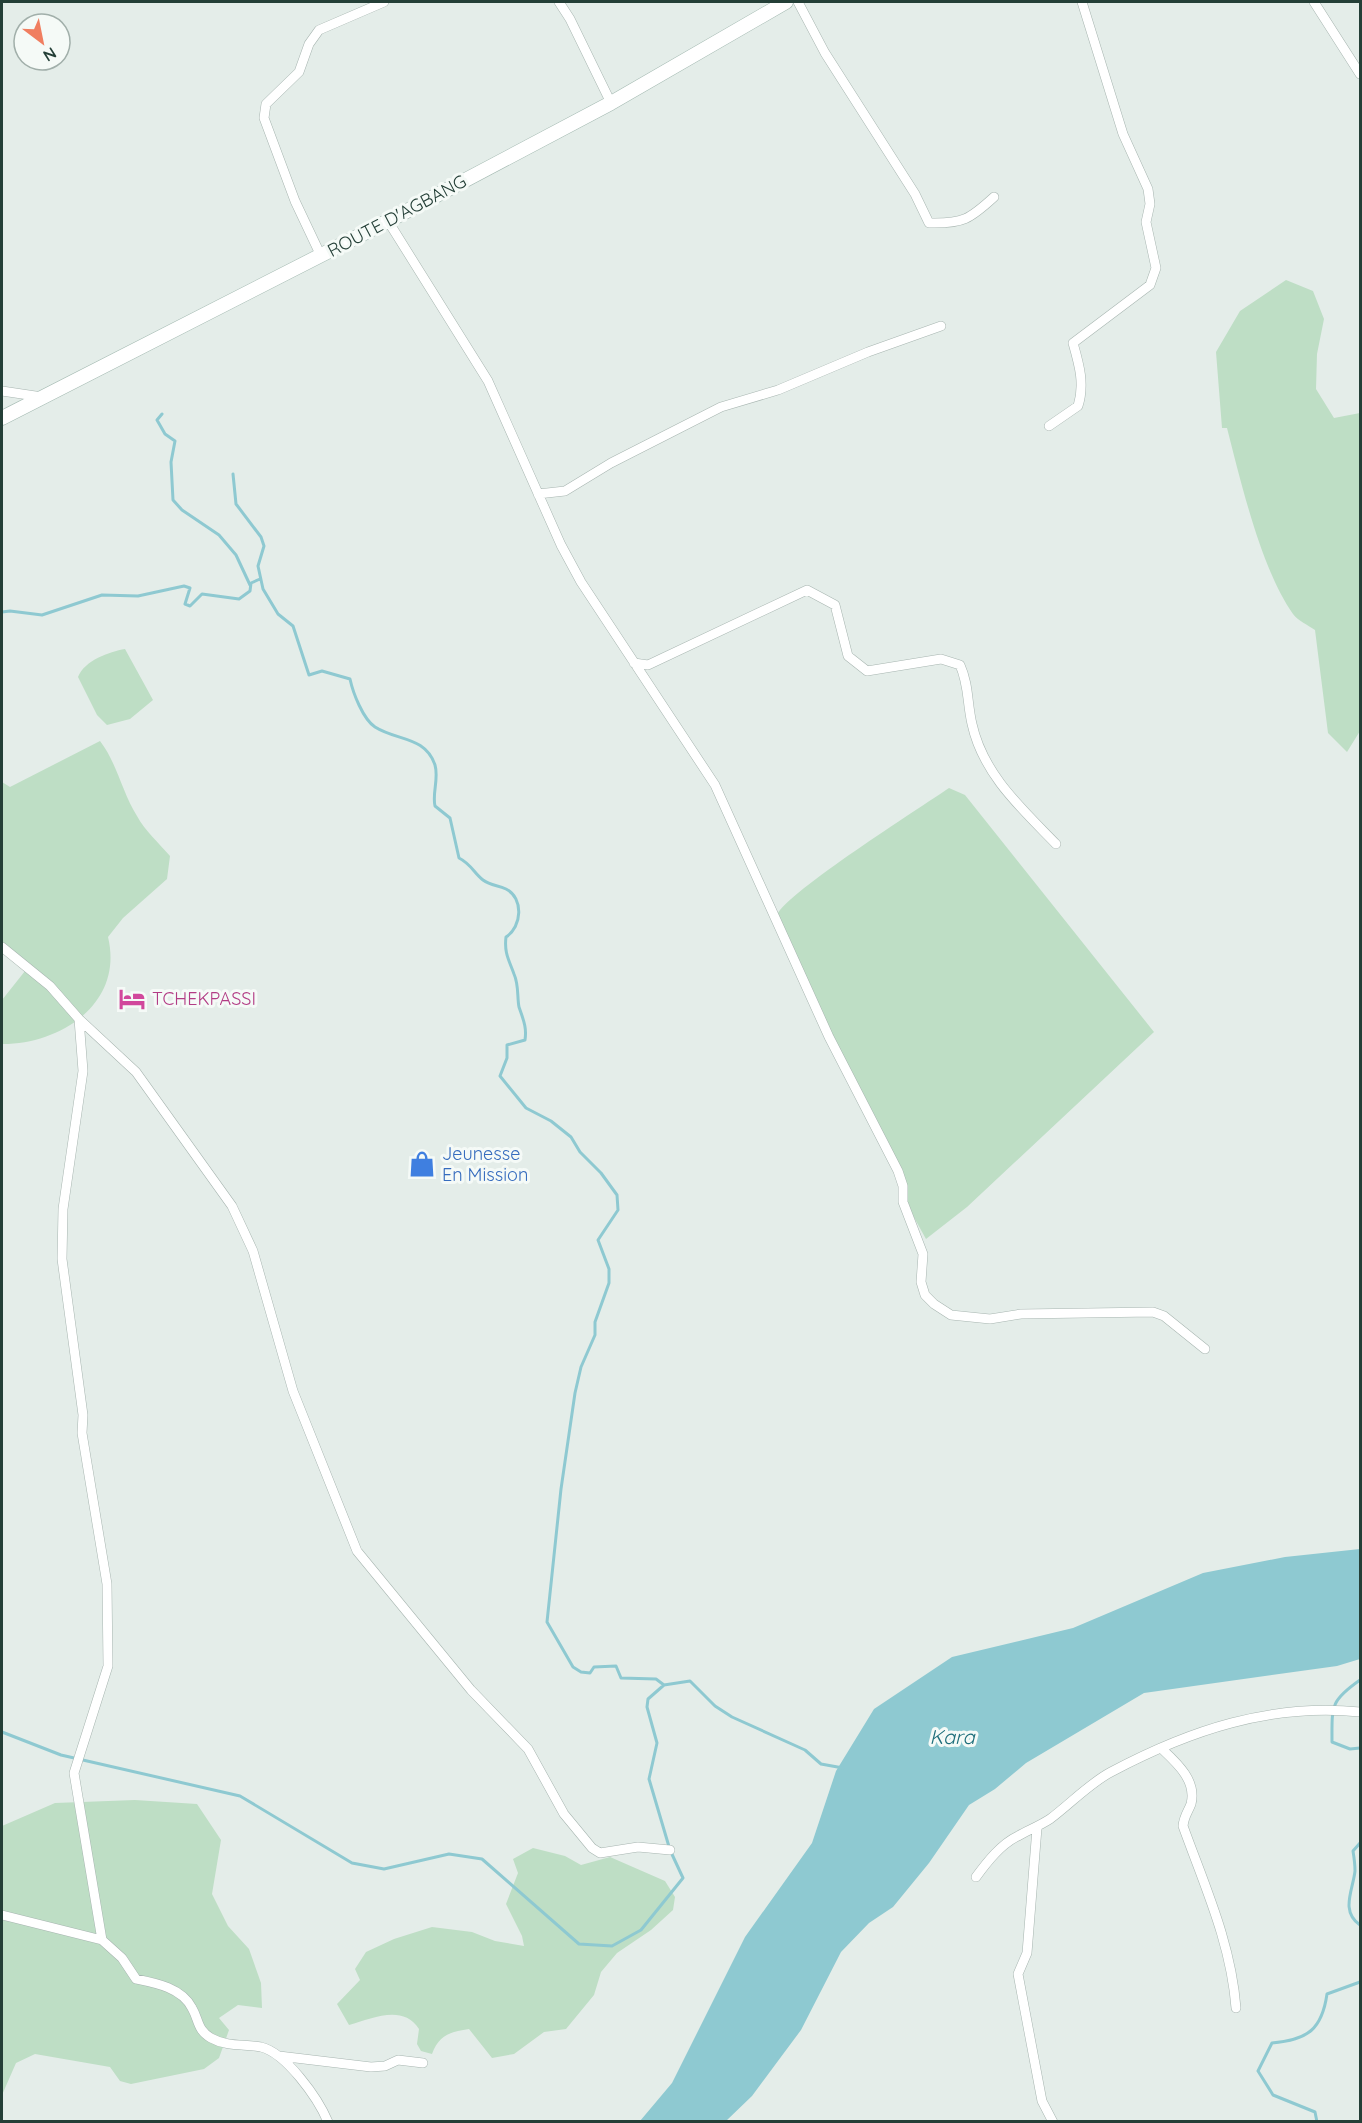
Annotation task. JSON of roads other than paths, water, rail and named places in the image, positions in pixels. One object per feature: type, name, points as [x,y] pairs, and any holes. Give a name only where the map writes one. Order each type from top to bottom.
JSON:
[{"type":"main road","name":"ROUTE D'AGBANG","points":[[2,418],[321,256],[611,103],[786,2]]},
{"type":"street","points":[[321,256],[296,201],[264,118],[266,104],[299,72],[309,44],[319,30],[384,2]]},
{"type":"street","points":[[559,2],[570,19],[611,103]]},
{"type":"street","points":[[798,2],[825,53],[915,194],[929,223],[952,223],[970,219],[994,197]]},
{"type":"street","points":[[1049,426],[1078,406],[1082,393],[1081,374],[1073,343],[1150,285],[1156,268],[1146,222],[1150,204],[1148,189],[1123,134],[1082,2]]},
{"type":"street","points":[[1314,2],[1360,74]]},
{"type":"street","points":[[388,221],[488,381],[561,545],[581,582],[715,785],[829,1037],[898,1171],[903,1186],[903,1202],[923,1254],[921,1282],[925,1295],[951,1315],[990,1319],[1021,1314],[1153,1312],[1164,1316],[1205,1349]]},
{"type":"street","points":[[538,494],[565,492],[611,463],[721,407],[778,390],[868,352],[941,326]]},
{"type":"street","points":[[2,391],[42,397]]},
{"type":"street","points":[[634,663],[648,665],[807,590],[835,605],[849,656],[867,671],[941,659],[960,665],[967,680],[972,723],[982,756],[1002,787],[1056,844]]},
{"type":"street","points":[[2,947],[50,986],[79,1019],[136,1072],[232,1206],[253,1251],[293,1391],[357,1551],[471,1690],[528,1749],[557,1803],[592,1848],[600,1853],[638,1847],[670,1850]]},
{"type":"street","points":[[79,1019],[83,1071],[63,1209],[62,1259],[83,1415],[82,1433],[107,1584],[108,1666],[74,1773],[102,1940]]},
{"type":"street","points":[[976,1877],[988,1861],[1016,1836],[1037,1828],[1110,1772],[1162,1749],[1231,1721],[1303,1710],[1360,1712]]},
{"type":"street","points":[[1162,1749],[1185,1774],[1191,1789],[1191,1805],[1184,1814],[1183,1826],[1212,1899],[1233,1972],[1236,2008]]},
{"type":"street","points":[[1037,1828],[1027,1953],[1018,1974],[1042,2101],[1053,2121]]},
{"type":"street","points":[[2,1915],[102,1940],[123,1958],[136,1979],[168,1986],[183,1998],[192,2007],[195,2021],[201,2030],[210,2038],[229,2045],[264,2048],[279,2056],[309,2090],[328,2121]]},
{"type":"street","points":[[279,2056],[371,2067],[385,2066],[398,2060],[423,2063]]},
{"type":"water","name":"Kara","points":[[1360,1549],[1360,1659],[1337,1666],[1144,1693],[1026,1763],[995,1789],[969,1805],[929,1863],[893,1907],[869,1923],[841,1952],[801,2030],[752,2096],[726,2121],[640,2121],[672,2083],[745,1937],[812,1843],[836,1771],[874,1709],[952,1657],[1073,1628],[1203,1573],[1285,1557]]},
{"type":"waterway","points":[[162,414],[157,420],[165,434],[175,441],[171,462],[173,500],[182,510],[219,535],[236,555],[250,585]]},
{"type":"waterway","points":[[233,474],[236,504],[261,537],[264,546],[258,566],[263,589],[278,614],[293,626],[309,675],[322,671],[350,679],[359,705],[366,718],[375,727],[410,740],[424,749],[436,770],[435,806],[450,818],[459,858],[483,880],[506,889],[516,899],[518,920],[506,937],[506,948],[517,982],[525,1040],[507,1045],[507,1058],[500,1076],[526,1108],[551,1121],[571,1137],[580,1152],[601,1173],[617,1195],[618,1210],[598,1240],[609,1269],[609,1283],[595,1322],[595,1335],[581,1367],[575,1393],[561,1489],[547,1622],[573,1667],[581,1672],[590,1673],[594,1667],[616,1666],[621,1678],[656,1679],[664,1685]]},
{"type":"waterway","points":[[2,612],[42,615],[102,595],[138,596],[184,586],[190,588],[185,604],[190,606],[202,594],[239,599],[250,591],[251,583],[260,579]]},
{"type":"waterway","points":[[1360,1680],[1338,1699],[1333,1712],[1332,1730],[1332,1742],[1350,1749],[1360,1748]]},
{"type":"waterway","points":[[2,1732],[61,1755],[240,1796],[352,1863],[384,1869],[449,1854],[482,1859],[579,1944],[612,1946],[641,1930],[683,1878],[670,1850],[649,1779],[657,1743],[647,1707],[648,1699],[664,1685],[690,1681],[715,1706],[732,1717],[805,1750],[821,1764],[843,1768]]},
{"type":"waterway","points":[[1360,1843],[1353,1851],[1355,1871],[1349,1900],[1350,1913],[1360,1925]]},
{"type":"waterway","points":[[1317,2122],[1315,2112],[1273,2095],[1258,2071],[1272,2043],[1295,2039],[1317,2024],[1325,2006],[1327,1994],[1360,1982]]},
{"type":"place","name":"TCHEKPASSI","points":[[132,999]]},
{"type":"place","name":"Jeunesse En Mission","points":[[422,1164]]}]
